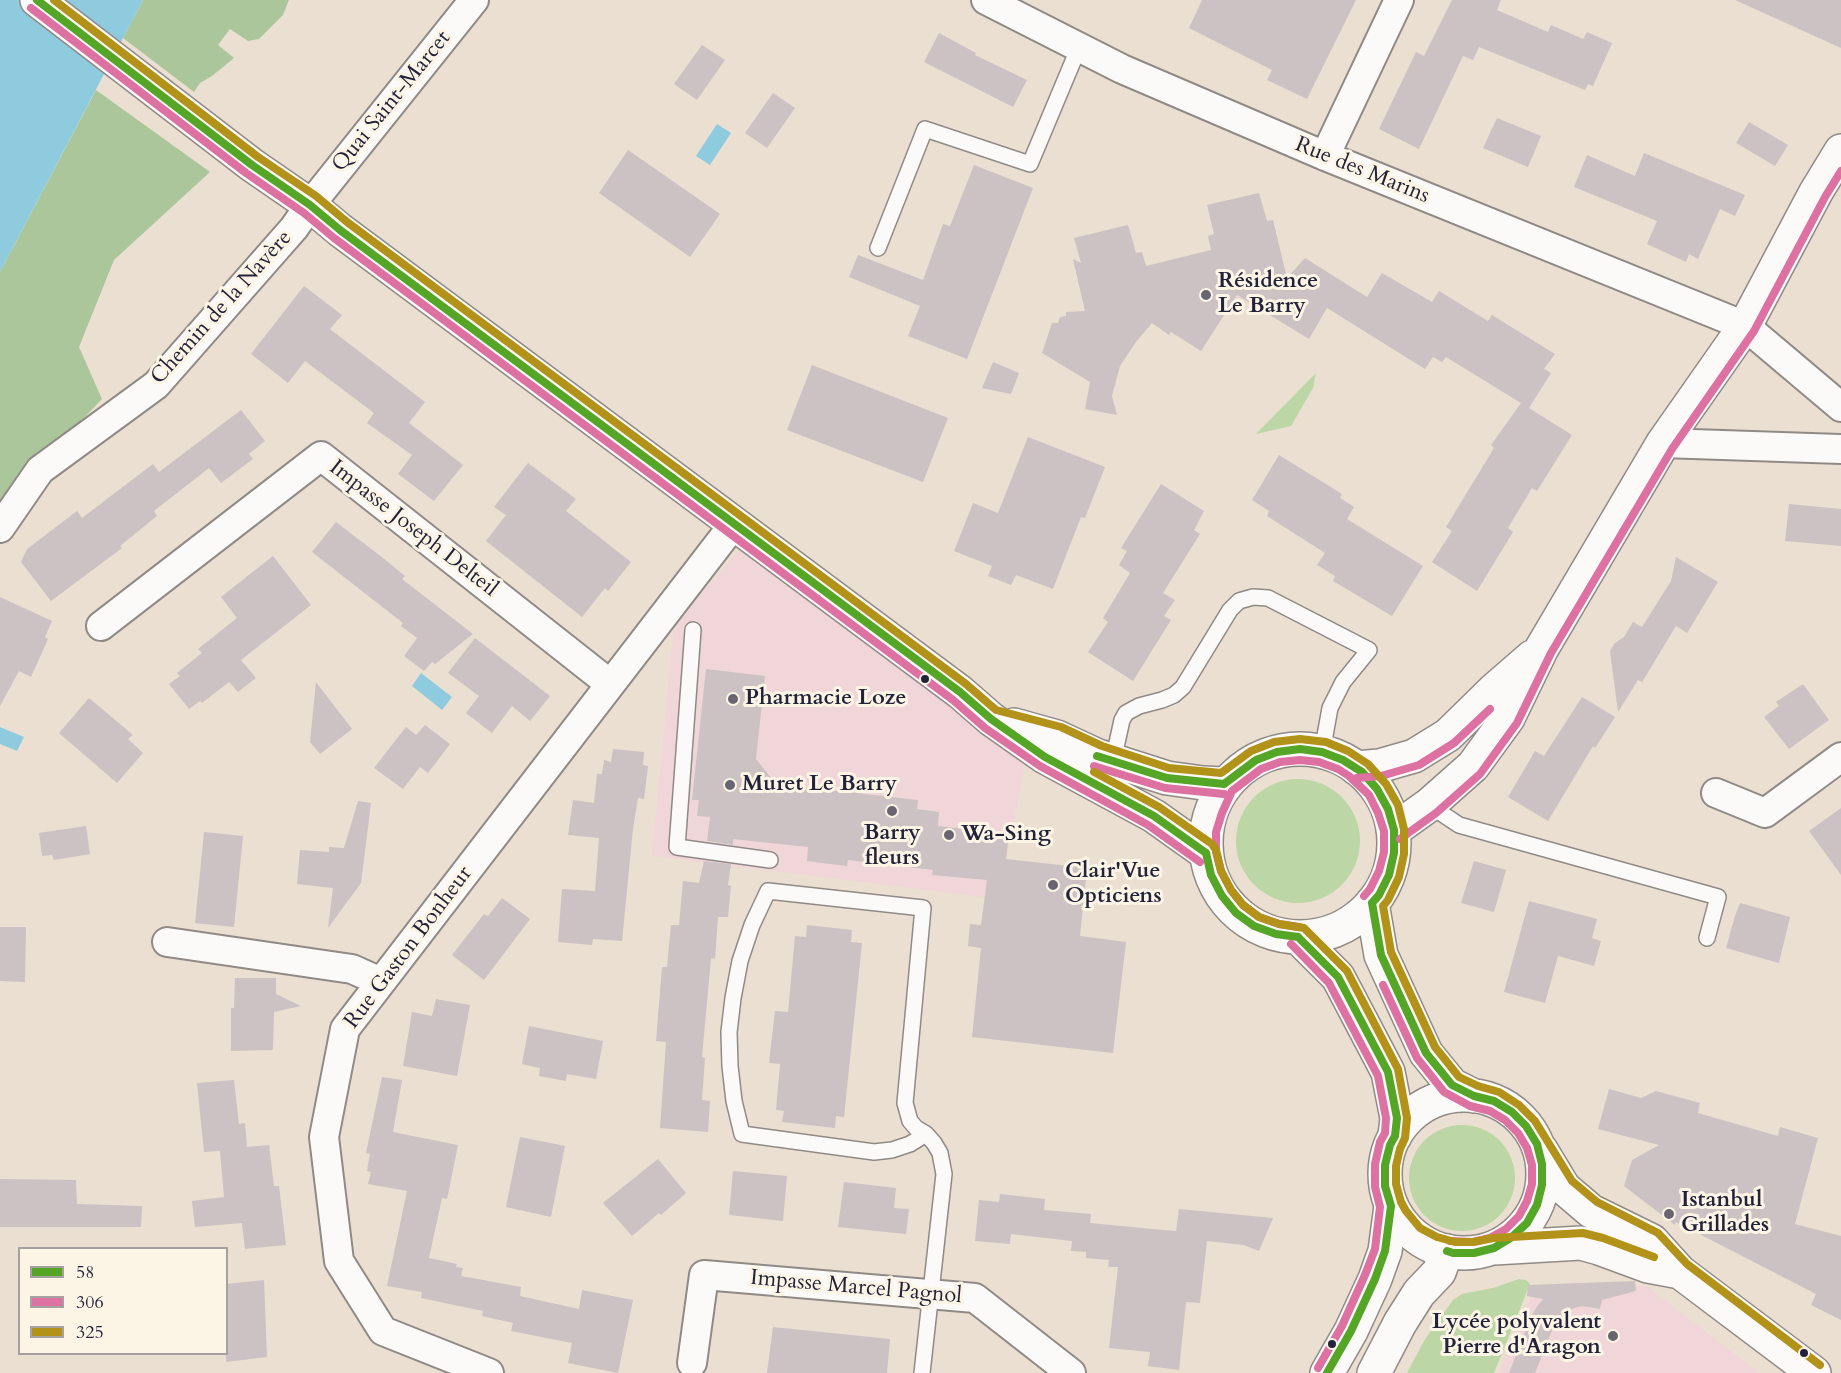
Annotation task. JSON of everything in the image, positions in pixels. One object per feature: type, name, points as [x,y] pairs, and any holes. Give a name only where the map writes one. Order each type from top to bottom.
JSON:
[{"type":"main road","points":[[37,0],[252,165],[310,205],[340,230],[960,692],[991,719],[1046,757],[1154,816],[1206,853]]},
{"type":"main road","points":[[1394,830],[1429,806],[1473,766],[1508,718],[1542,648],[1663,443],[1745,326],[1816,192],[1841,151]]},
{"type":"main road","points":[[1356,768],[1379,766],[1414,756],[1448,735],[1542,648]]},
{"type":"main road","points":[[991,719],[1057,737],[1098,756],[1167,778],[1224,784]]},
{"type":"main road","points":[[1300,749],[1322,752],[1356,768],[1377,789],[1388,809],[1394,830],[1394,853],[1389,875],[1372,903],[1364,912],[1344,926],[1316,936],[1298,937],[1276,934],[1254,926],[1236,913],[1221,896],[1211,875],[1206,853],[1206,831],[1212,809],[1224,784],[1256,760],[1277,752],[1300,749]]},
{"type":"main road","points":[[1372,903],[1381,956],[1426,1053],[1452,1085],[1474,1096],[1494,1101],[1512,1112],[1527,1126],[1564,1188],[1591,1211],[1652,1241],[1680,1272],[1814,1373]]},
{"type":"main road","points":[[1298,937],[1338,976],[1388,1072],[1397,1118],[1395,1136]]},
{"type":"main road","points":[[1474,1096],[1453,1096],[1433,1102],[1415,1112],[1400,1127],[1390,1145],[1385,1165],[1385,1186],[1397,1218],[1413,1236],[1433,1247],[1453,1253],[1474,1253],[1494,1248],[1581,1244],[1599,1248],[1648,1266],[1680,1272]]},
{"type":"main road","points":[[1494,1248],[1512,1237],[1527,1223],[1537,1205],[1542,1185],[1542,1164],[1537,1144]]},
{"type":"main road","points":[[1327,1373],[1376,1280],[1385,1251],[1391,1206]]},
{"type":"main road","points":[[1374,1373],[1400,1323],[1419,1293],[1438,1272],[1447,1251]]},
{"type":"street","name":"Quai Saint-Marcet","points":[[310,205],[474,0]]},
{"type":"street","name":"Rue des Marins","points":[[986,0],[1122,69],[1324,156],[1745,326],[1841,407]]},
{"type":"street","points":[[1324,156],[1399,0]]},
{"type":"street","name":"Chemin de la Navère","points":[[0,528],[40,470],[156,385],[294,228],[310,205]]},
{"type":"street","points":[[1663,443],[1841,449]]},
{"type":"street","name":"Impasse Joseph Delteil","points":[[101,626],[321,456],[610,684]]},
{"type":"street","name":"Rue Gaston Bonheur","points":[[489,1373],[383,1331],[339,1261],[324,1137],[345,1029],[734,524]]},
{"type":"street","points":[[1716,793],[1765,813],[1841,757]]},
{"type":"street","points":[[167,942],[352,969],[381,981]]},
{"type":"street","name":"Impasse Marcel Pagnol","points":[[692,1363],[704,1275],[975,1298],[1071,1373]]},
{"type":"lane","points":[[878,248],[925,129],[1030,164],[1079,47]]},
{"type":"lane","points":[[1113,760],[1126,712],[1168,698],[1183,687],[1230,610],[1239,602],[1253,597],[1268,598],[1369,650],[1343,682],[1330,708],[1322,752]]},
{"type":"lane","points":[[693,630],[677,847],[770,860]]},
{"type":"lane","points":[[1429,806],[1460,825],[1718,897],[1707,938]]},
{"type":"lane","points":[[922,1373],[944,1174],[940,1153],[926,1134],[910,1121],[905,1103],[923,908],[768,891],[752,925],[743,952],[733,998],[729,1032],[734,1101],[742,1134],[874,1152],[892,1150],[910,1144],[926,1134]]},
{"type":"shaded area","points":[[744,544],[1025,765],[998,899],[652,856],[674,625]]},
{"type":"shaded area","name":"Lycée polyvalent Pierre d'Aragon","points":[[1570,1282],[1646,1286],[1760,1373],[1499,1373],[1530,1298]]},
{"type":"green space","points":[[143,0],[289,0],[283,15],[259,39],[248,41],[230,29],[218,45],[234,58],[200,83],[194,92],[123,38]]},
{"type":"green space","points":[[96,90],[210,172],[114,260],[79,347],[102,399],[0,507],[0,272]]},
{"type":"green space","points":[[1316,373],[1313,388],[1291,426],[1256,434]]},
{"type":"green space","points":[[1298,779],[1322,783],[1342,797],[1356,817],[1360,841],[1356,865],[1342,885],[1322,899],[1298,903],[1274,899],[1254,885],[1240,865],[1236,841],[1240,817],[1254,797],[1274,783]]},
{"type":"green space","points":[[1462,1125],[1482,1129],[1500,1140],[1511,1158],[1515,1178],[1511,1198],[1500,1216],[1482,1227],[1462,1231],[1442,1227],[1424,1216],[1413,1198],[1409,1178],[1413,1158],[1424,1140],[1442,1129]]},
{"type":"green space","points":[[1519,1279],[1526,1280],[1530,1284],[1494,1373],[1407,1373],[1425,1339],[1453,1300],[1462,1294],[1493,1288]]},
{"type":"water","points":[[0,0],[143,0],[0,272]]},
{"type":"water","points":[[717,124],[731,133],[710,165],[696,156]]},
{"type":"water","points":[[421,673],[452,697],[442,710],[412,686]]},
{"type":"water","points":[[0,727],[24,737],[17,751],[0,744]]},
{"type":"building","points":[[1202,0],[1356,0],[1307,99],[1267,80],[1272,70],[1189,28]]},
{"type":"building","points":[[1452,0],[1501,0],[1497,10],[1548,32],[1551,25],[1583,39],[1587,32],[1612,43],[1593,86],[1588,84],[1585,90],[1479,47],[1473,60],[1463,56],[1419,149],[1379,129],[1416,52],[1424,56]]},
{"type":"building","points":[[1735,0],[1841,0],[1841,48]]},
{"type":"building","points":[[939,33],[976,53],[975,55],[1027,80],[1013,107],[924,62]]},
{"type":"building","points":[[702,45],[725,60],[697,100],[674,84]]},
{"type":"building","points":[[773,93],[795,108],[767,148],[745,133]]},
{"type":"building","points":[[1497,118],[1541,136],[1528,167],[1483,148]]},
{"type":"building","points":[[1749,122],[1788,145],[1775,166],[1736,143]]},
{"type":"building","points":[[628,150],[720,214],[690,257],[599,193]]},
{"type":"building","points":[[1644,153],[1745,195],[1735,216],[1720,209],[1698,259],[1689,254],[1686,262],[1647,244],[1657,221],[1574,187],[1587,155],[1635,176]]},
{"type":"building","points":[[974,165],[1033,188],[967,359],[908,336],[920,306],[849,277],[858,255],[923,280],[943,224],[950,226]]},
{"type":"building","name":"Résidence Le Barry","points":[[1259,193],[1267,221],[1273,220],[1287,278],[1305,258],[1367,297],[1382,273],[1432,302],[1439,291],[1488,321],[1492,315],[1555,354],[1544,369],[1551,373],[1529,408],[1446,357],[1442,362],[1433,357],[1425,369],[1327,308],[1309,339],[1237,295],[1201,351],[1171,332],[1169,335],[1152,323],[1120,366],[1112,396],[1117,415],[1085,409],[1090,382],[1042,353],[1052,323],[1058,323],[1060,317],[1066,316],[1066,312],[1085,311],[1073,259],[1081,263],[1074,238],[1128,225],[1136,253],[1142,252],[1146,266],[1211,250],[1208,236],[1214,234],[1207,205]]},
{"type":"building","points":[[304,286],[342,315],[330,329],[425,402],[409,423],[463,465],[434,501],[398,474],[412,455],[367,423],[374,413],[305,361],[288,383],[251,354]]},
{"type":"building","points":[[993,362],[1019,373],[1011,394],[982,388]]},
{"type":"building","points":[[812,365],[948,418],[923,482],[787,430]]},
{"type":"building","points":[[1521,403],[1572,435],[1537,491],[1532,488],[1508,528],[1513,532],[1477,591],[1432,562],[1452,531],[1446,527],[1494,448],[1491,445]]},
{"type":"building","points":[[241,410],[265,441],[249,454],[253,459],[221,483],[209,468],[154,511],[157,516],[120,546],[122,548],[51,601],[21,562],[27,549],[77,511],[82,518],[153,464],[159,472]]},
{"type":"building","points":[[1028,437],[1105,467],[1085,518],[1081,517],[1053,589],[1016,575],[1011,585],[988,576],[992,566],[954,551],[973,503],[998,513]]},
{"type":"building","points":[[1279,455],[1342,494],[1340,498],[1354,507],[1347,519],[1423,566],[1392,616],[1333,581],[1335,576],[1317,565],[1325,553],[1267,516],[1269,511],[1252,500]]},
{"type":"building","points":[[528,463],[576,499],[566,511],[631,562],[608,591],[605,588],[582,617],[486,541],[506,515],[494,507]]},
{"type":"building","points":[[1161,484],[1204,511],[1194,530],[1200,534],[1163,593],[1175,600],[1164,616],[1171,620],[1133,681],[1088,652],[1108,622],[1103,618],[1130,573],[1119,565],[1127,551],[1121,548]]},
{"type":"building","points":[[1789,504],[1841,509],[1841,546],[1785,541]]},
{"type":"building","points":[[336,522],[405,576],[402,579],[473,634],[435,664],[432,662],[424,671],[404,656],[417,638],[401,626],[403,623],[312,552]]},
{"type":"building","points":[[273,556],[311,605],[241,660],[256,678],[238,692],[229,682],[202,703],[200,701],[189,709],[169,684],[180,676],[177,673],[202,653],[198,649],[237,618],[221,597]]},
{"type":"building","points":[[1676,557],[1718,582],[1687,633],[1676,626],[1642,682],[1638,680],[1618,712],[1610,651],[1615,643],[1624,637],[1633,622],[1642,627],[1671,581]]},
{"type":"building","points":[[0,597],[52,621],[45,637],[48,639],[31,677],[19,671],[0,706]]},
{"type":"building","points":[[475,638],[550,696],[530,721],[512,706],[492,733],[466,713],[479,696],[448,673]]},
{"type":"building","points":[[706,669],[765,676],[756,759],[776,784],[918,800],[917,809],[939,812],[938,826],[1009,834],[1006,859],[1087,868],[1080,936],[1126,942],[1113,1053],[972,1037],[981,948],[968,946],[970,924],[981,925],[987,880],[932,875],[933,870],[848,860],[847,866],[807,861],[808,847],[733,839],[733,845],[707,841],[710,817],[697,816],[699,800],[692,800]]},
{"type":"building","points":[[316,682],[352,729],[320,754],[310,742]]},
{"type":"building","points":[[1803,684],[1829,720],[1789,749],[1764,717],[1779,706],[1776,702]]},
{"type":"building","points":[[1582,697],[1615,717],[1595,748],[1593,746],[1548,821],[1508,797],[1535,751],[1544,756]]},
{"type":"building","points":[[89,698],[133,735],[128,739],[143,753],[117,783],[59,733]]},
{"type":"building","points":[[425,725],[450,744],[428,773],[420,767],[403,789],[374,768],[406,727],[416,735]]},
{"type":"building","points":[[613,749],[644,752],[643,765],[648,766],[644,799],[638,798],[633,829],[622,941],[593,939],[592,945],[558,942],[562,889],[595,891],[599,838],[568,835],[573,800],[594,803],[597,774],[602,774],[604,760],[611,762]]},
{"type":"building","points":[[358,801],[371,803],[361,883],[328,928],[333,888],[297,884],[300,850],[329,852],[329,847],[344,848]]},
{"type":"building","points":[[1841,808],[1841,875],[1809,831]]},
{"type":"building","points":[[86,826],[90,854],[54,860],[52,855],[42,856],[39,833]]},
{"type":"building","points":[[204,832],[243,836],[234,927],[195,923]]},
{"type":"building","points":[[704,861],[731,864],[728,885],[731,886],[728,917],[718,917],[715,959],[711,958],[702,1057],[705,1058],[702,1100],[710,1101],[708,1132],[660,1128],[666,1042],[656,1041],[662,967],[667,967],[671,925],[679,925],[683,881],[699,883]]},
{"type":"building","points":[[1474,861],[1506,870],[1494,912],[1461,903]]},
{"type":"building","points":[[502,898],[530,919],[484,980],[452,955],[484,914],[488,916]]},
{"type":"building","points":[[1529,901],[1597,919],[1592,938],[1601,941],[1594,966],[1558,956],[1545,1003],[1504,992]]},
{"type":"building","points":[[1740,903],[1790,917],[1779,963],[1726,948]]},
{"type":"building","points":[[807,925],[852,930],[851,942],[862,943],[844,1117],[836,1116],[835,1128],[782,1122],[784,1111],[776,1110],[780,1064],[769,1063],[775,1011],[788,1012],[795,936],[806,937]]},
{"type":"building","points":[[0,927],[26,927],[25,982],[0,981]]},
{"type":"building","points":[[235,978],[276,978],[276,994],[301,1006],[274,1012],[273,1050],[231,1051],[231,1008],[234,1008]]},
{"type":"building","points":[[436,999],[470,1005],[457,1076],[403,1066],[412,1012],[432,1016]]},
{"type":"building","points":[[529,1026],[603,1041],[596,1079],[567,1074],[566,1081],[539,1076],[540,1068],[522,1064]]},
{"type":"building","points":[[382,1077],[402,1080],[393,1132],[458,1145],[447,1199],[442,1198],[429,1258],[457,1264],[456,1267],[463,1268],[461,1276],[521,1287],[520,1296],[579,1309],[582,1290],[633,1300],[618,1373],[568,1363],[572,1343],[511,1331],[513,1323],[482,1316],[483,1311],[421,1298],[422,1292],[387,1286],[407,1191],[368,1184],[371,1172],[367,1171],[370,1154],[366,1153]]},
{"type":"building","points":[[234,1080],[239,1124],[245,1123],[247,1147],[269,1145],[274,1186],[279,1186],[286,1245],[245,1249],[242,1223],[195,1227],[192,1201],[224,1197],[220,1151],[204,1152],[197,1083]]},
{"type":"building","points":[[1609,1089],[1641,1098],[1656,1091],[1700,1103],[1698,1113],[1778,1136],[1780,1127],[1818,1138],[1795,1224],[1841,1236],[1841,1320],[1811,1305],[1816,1294],[1676,1222],[1675,1225],[1624,1186],[1632,1160],[1659,1145],[1598,1129]]},
{"type":"building","points":[[520,1137],[565,1146],[551,1217],[506,1207]]},
{"type":"building","points":[[658,1159],[686,1193],[632,1236],[603,1203]]},
{"type":"building","points":[[733,1171],[787,1176],[783,1221],[729,1215]]},
{"type":"building","points":[[0,1179],[76,1180],[77,1204],[142,1206],[141,1227],[0,1227]]},
{"type":"building","points":[[844,1182],[896,1188],[894,1208],[909,1209],[906,1234],[838,1227]]},
{"type":"building","points":[[1000,1194],[1045,1199],[1044,1210],[1091,1214],[1090,1223],[1163,1230],[1176,1231],[1179,1209],[1273,1218],[1259,1251],[1244,1245],[1207,1241],[1200,1303],[1186,1302],[1179,1370],[1148,1366],[1150,1352],[1109,1348],[1118,1267],[1108,1267],[1109,1260],[1086,1258],[1086,1252],[1071,1251],[1072,1241],[1011,1234],[1010,1244],[975,1241],[979,1200],[999,1202]]},
{"type":"building","points":[[264,1280],[267,1357],[226,1362],[226,1355],[228,1355],[228,1284]]},
{"type":"building","points":[[1635,1281],[1636,1291],[1602,1300],[1600,1309],[1582,1306],[1562,1315],[1555,1323],[1535,1373],[1509,1373],[1530,1319],[1543,1299],[1527,1296],[1528,1285]]},
{"type":"building","points":[[773,1327],[890,1339],[887,1373],[767,1373]]},
{"type":"transit line","name":"58","points":[[37,0],[252,165],[310,205],[340,230],[960,692],[991,719],[1045,757],[1154,816],[1206,853]]},
{"type":"transit line","name":"325","points":[[54,0],[258,157],[316,196],[347,222],[966,684],[996,710],[1061,727],[1102,746],[1169,768],[1221,773],[1251,751],[1274,742],[1300,739],[1326,742],[1348,751],[1368,764],[1386,784],[1398,805],[1404,829],[1404,854],[1399,877],[1383,906],[1391,952],[1435,1047],[1459,1077],[1499,1092],[1519,1105],[1535,1121],[1572,1181],[1597,1202],[1658,1233],[1687,1264],[1820,1365]]},
{"type":"transit line","name":"306","points":[[31,8],[246,173],[304,213],[334,238],[953,700],[985,728],[1040,766],[1148,825],[1200,862]]},
{"type":"transit line","name":"306","points":[[1400,839],[1436,813],[1480,774],[1517,723],[1551,653],[1672,449],[1754,331],[1841,171]]},
{"type":"transit line","name":"306","points":[[1357,778],[1381,776],[1419,765],[1454,743],[1490,709]]},
{"type":"transit line","name":"58","points":[[1224,784],[1256,760],[1277,752],[1300,749],[1322,752],[1343,760],[1362,772],[1377,789],[1388,809],[1394,830],[1394,853],[1389,875],[1379,895],[1372,903]]},
{"type":"transit line","name":"58","points":[[1097,756],[1167,778],[1224,784]]},
{"type":"transit line","name":"306","points":[[1299,927],[1279,924],[1259,917],[1243,905],[1231,890],[1221,871],[1216,852],[1216,832],[1232,791],[1261,769],[1280,762],[1300,760],[1319,762],[1349,776],[1369,795],[1384,831],[1384,852],[1379,871],[1364,896]]},
{"type":"transit line","name":"306","points":[[1094,766],[1165,788],[1224,794]]},
{"type":"transit line","name":"325","points":[[1094,772],[1159,807],[1212,844],[1216,850],[1221,871],[1231,890],[1243,905],[1259,917],[1279,924],[1304,928],[1347,971],[1398,1069],[1407,1118],[1405,1138],[1396,1166],[1396,1184],[1401,1202],[1420,1228],[1437,1237],[1455,1242],[1583,1233],[1654,1257]]},
{"type":"transit line","name":"58","points":[[1206,853],[1211,875],[1222,896],[1236,913],[1254,926],[1276,934],[1298,937]]},
{"type":"transit line","name":"58","points":[[1372,903],[1381,955],[1426,1053],[1452,1085],[1474,1096],[1494,1101],[1512,1112],[1526,1126],[1537,1144],[1542,1164],[1542,1185],[1537,1205],[1527,1223],[1512,1237],[1494,1248],[1474,1253],[1447,1251]]},
{"type":"transit line","name":"58","points":[[1298,937],[1338,977],[1388,1072],[1397,1118],[1395,1136],[1385,1165],[1385,1186],[1391,1206],[1385,1251],[1351,1331],[1327,1373]]},
{"type":"transit line","name":"306","points":[[1291,944],[1329,983],[1378,1076],[1386,1118],[1385,1133],[1380,1142],[1375,1164],[1375,1187],[1380,1207],[1375,1249],[1342,1326],[1318,1368]]},
{"type":"transit line","name":"306","points":[[1383,985],[1417,1058],[1444,1092],[1470,1106],[1490,1111],[1505,1120],[1518,1133],[1527,1148],[1532,1165],[1532,1184],[1527,1201],[1519,1216],[1506,1229],[1490,1238],[1473,1242],[1450,1241]]},
{"type":"place","name":"Résidence Le Barry","points":[[1206,295]]},
{"type":"place","name":"Pharmacie Loze","points":[[733,699]]},
{"type":"place","name":"Muret Le Barry","points":[[730,785]]},
{"type":"place","name":"Barry fleurs","points":[[892,811]]},
{"type":"place","name":"Wa-Sing","points":[[949,835]]},
{"type":"place","name":"Clair'Vue Opticiens","points":[[1053,885]]},
{"type":"place","name":"Istanbul Grillades","points":[[1669,1214]]},
{"type":"place","name":"Lycée polyvalent Pierre d'Aragon","points":[[1613,1336]]}]
